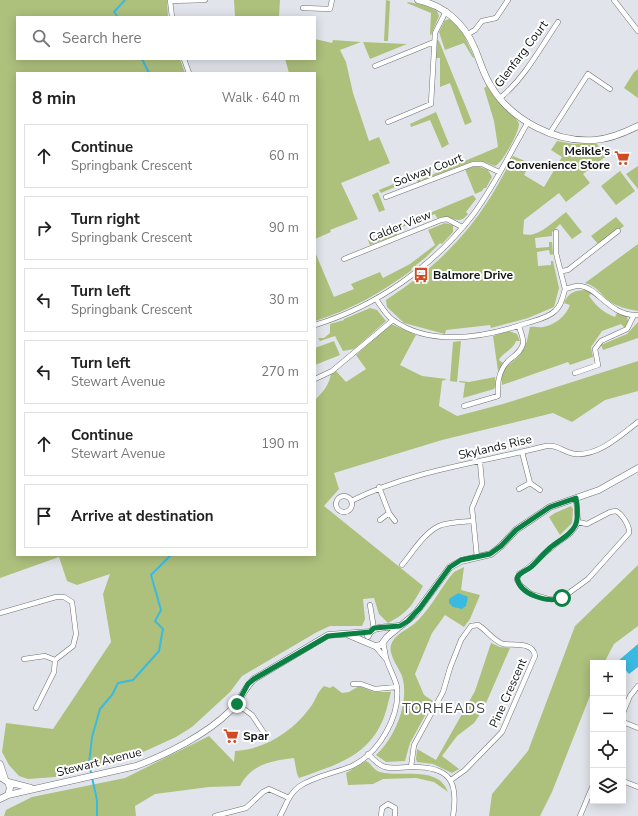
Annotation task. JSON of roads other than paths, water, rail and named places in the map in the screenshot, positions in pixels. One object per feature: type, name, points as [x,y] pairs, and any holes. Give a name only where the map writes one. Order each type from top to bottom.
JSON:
[{"type":"street","points":[[172,16],[170,1],[205,0]]},
{"type":"street","points":[[302,8],[330,10],[332,0]]},
{"type":"street","points":[[418,0],[432,1],[446,12],[468,34],[485,76],[506,105],[528,122],[550,133],[594,140],[611,137],[638,126]]},
{"type":"street","points":[[468,34],[475,30],[482,21],[496,18],[508,0]]},
{"type":"street","points":[[614,0],[638,31]]},
{"type":"street","points":[[388,122],[430,104],[434,42],[437,26],[446,12]]},
{"type":"street","name":"Glenfarg Court","points":[[500,98],[507,92],[529,65],[558,22]]},
{"type":"street","points":[[375,66],[434,42]]},
{"type":"street","points":[[184,60],[189,72]]},
{"type":"street","points":[[550,133],[588,74],[610,89]]},
{"type":"street","points":[[316,325],[363,306],[376,299],[403,282],[427,263],[462,227],[486,195],[528,122]]},
{"type":"street","name":"Solway Court","points":[[386,197],[473,164],[482,164],[499,172]]},
{"type":"street","name":"Calder View","points":[[344,258],[441,220],[447,219],[462,227]]},
{"type":"street","points":[[562,271],[568,270],[618,231]]},
{"type":"street","points":[[376,299],[385,313],[393,320],[414,330],[450,337],[476,336],[519,326],[554,312],[559,307],[565,289],[562,271],[556,252],[556,232]]},
{"type":"street","points":[[565,289],[580,286],[590,290],[612,308],[636,315],[627,329],[598,344],[595,349],[598,365],[575,373]]},
{"type":"street","points":[[316,379],[332,371],[393,320]]},
{"type":"street","points":[[464,406],[498,396],[498,381],[502,370],[506,362],[520,350],[523,344],[519,326]]},
{"type":"street","name":"Skylands Rise","points":[[351,501],[379,487],[439,470],[551,445],[571,453],[587,453],[617,439],[638,422]]},
{"type":"street","points":[[522,452],[530,483],[540,490]]},
{"type":"street","points":[[477,557],[473,521],[473,503],[482,484],[480,462]]},
{"type":"street","points":[[373,644],[385,640],[400,626],[408,621],[420,608],[450,567],[461,560],[485,557],[496,550],[516,530],[550,507],[599,490],[638,468]]},
{"type":"street","points":[[519,489],[530,483]]},
{"type":"street","points":[[379,487],[389,514],[395,521]]},
{"type":"street","points":[[576,498],[578,522],[567,536],[550,548],[532,566],[519,574],[517,580],[527,592],[548,599],[562,598],[588,579],[629,531],[620,514],[616,511],[610,512],[587,524],[578,522]]},
{"type":"street","points":[[380,520],[389,514]]},
{"type":"street","points":[[402,565],[437,527],[449,523],[473,521]]},
{"type":"street","points":[[0,613],[56,597],[64,598],[72,602],[76,634],[73,646],[56,660],[54,672],[36,708]]},
{"type":"street","points":[[370,605],[373,644],[387,661]]},
{"type":"street","name":"Pine Crescent","points":[[411,767],[412,749],[443,692],[448,673],[461,640],[471,626],[478,625],[499,642],[506,644],[519,644],[528,647],[535,653],[535,656],[502,732],[465,770],[451,780]]},
{"type":"street","points":[[280,816],[289,798],[301,786],[354,765],[379,743],[388,728],[395,707],[396,688],[387,661],[385,640],[382,629],[400,626]]},
{"type":"street","name":"Stewart Avenue","points":[[3,799],[32,788],[62,783],[120,769],[153,759],[220,720],[237,704],[248,684],[260,675],[321,638],[335,634],[382,629]]},
{"type":"street","name":"Stewart Avenue","points":[[346,634],[373,644]]},
{"type":"street","points":[[24,659],[45,656],[56,660]]},
{"type":"street","points":[[353,684],[361,684],[375,689],[396,688]]},
{"type":"street","points":[[626,706],[630,696],[638,686]]},
{"type":"street","points":[[237,704],[252,715],[264,733]]},
{"type":"street","points":[[626,723],[638,728]]},
{"type":"street","points":[[368,754],[383,766],[436,770],[451,780],[456,796],[453,816]]},
{"type":"street","points":[[0,764],[4,779],[10,788],[3,799]]},
{"type":"street","name":"Stewart Avenue","points":[[4,779],[32,788]]},
{"type":"street","points":[[626,782],[638,787]]},
{"type":"street","points":[[215,816],[246,808],[266,790],[272,789],[289,798]]},
{"type":"street","points":[[580,816],[590,792]]},
{"type":"street","points":[[381,816],[382,808],[388,804],[395,808],[395,816]]},
{"type":"water","points":[[458,593],[468,597],[466,606],[462,609],[453,607],[449,603],[449,599]]},
{"type":"water","points":[[638,644],[638,667],[629,674],[626,670],[626,660],[619,660]]},
{"type":"waterway","points":[[117,16],[114,12],[125,0]]},
{"type":"waterway","points":[[142,60],[148,72]]},
{"type":"waterway","points":[[97,816],[97,800],[89,764],[92,737],[100,709],[112,695],[118,683],[133,680],[159,651],[163,629],[155,621],[161,610],[151,575],[170,556]]},
{"type":"place","name":"Meikle's Convenience Store","points":[[622,158]]},
{"type":"place","name":"Balmore Drive","points":[[421,275]]},
{"type":"place","name":"Spar","points":[[231,736]]},
{"type":"district","name":"TORHEADS","points":[[444,708]]}]
